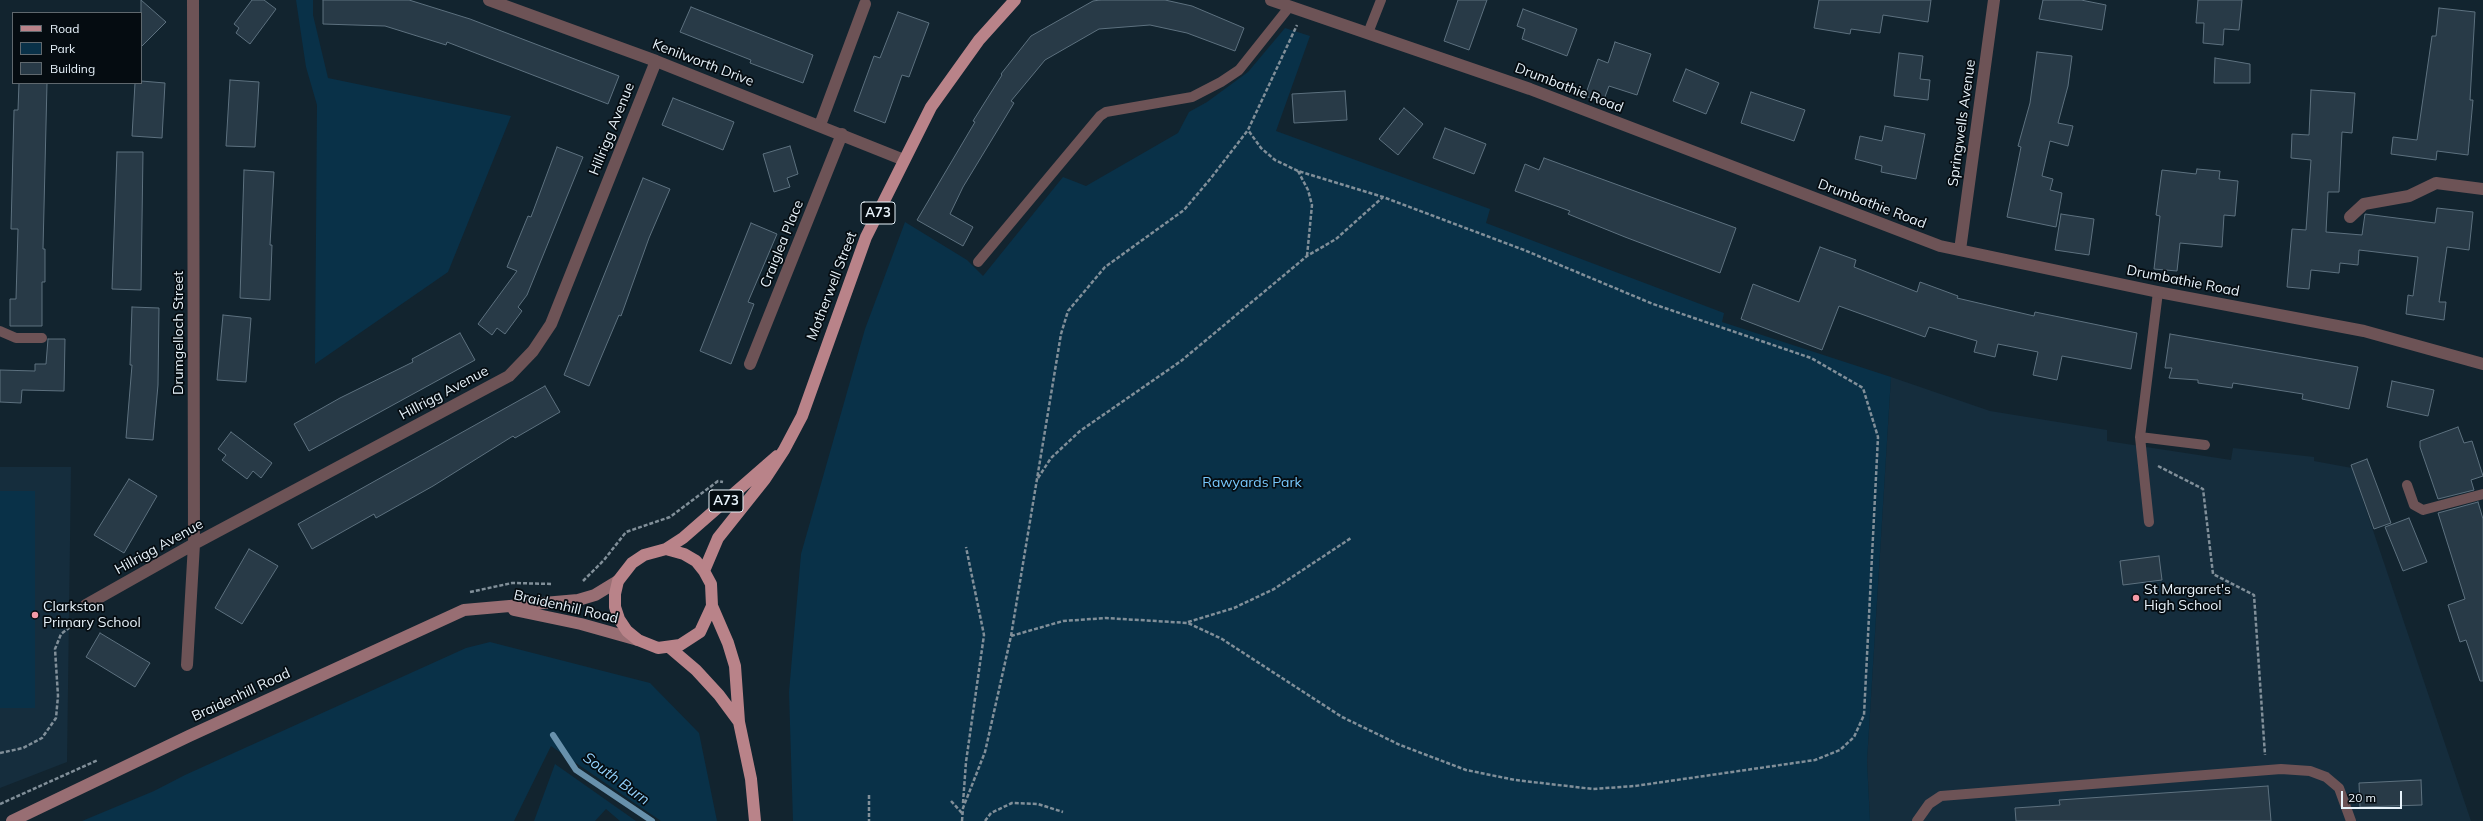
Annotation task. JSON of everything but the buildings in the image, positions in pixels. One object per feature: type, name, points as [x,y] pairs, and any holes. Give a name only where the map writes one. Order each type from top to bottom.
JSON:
[{"type":"main road","name":"Motherwell Street","points":[[704,570],[718,538],[765,479],[784,450],[802,416],[866,237],[904,160],[945,85],[979,40],[1015,0]]},
{"type":"main road","name":"A73","points":[[669,648],[658,648],[638,640],[627,631],[615,607],[615,594],[618,581],[632,563],[644,555],[666,549],[683,538],[784,450]]},
{"type":"main road","points":[[666,549],[684,554],[696,561],[704,570],[711,584],[712,606],[735,666],[739,722],[751,779],[755,821]]},
{"type":"main road","points":[[669,648],[680,645],[700,632],[712,606]]},
{"type":"main road","points":[[669,648],[710,685],[739,722]]},
{"type":"street","name":"Drumgelloch Street","points":[[187,666],[194,544],[193,0]]},
{"type":"street","name":"Kenilworth Drive","points":[[489,0],[656,61],[820,125],[904,160]]},
{"type":"street","name":"Drumbathie Road","points":[[1271,0],[1530,89],[1940,246],[2158,292],[2364,331],[2483,364]]},
{"type":"street","name":"Springwells Avenue","points":[[1960,250],[1994,0]]},
{"type":"street","points":[[820,125],[865,4]]},
{"type":"street","name":"Hillrigg Avenue","points":[[86,605],[194,544],[509,376],[533,351],[551,324],[656,61]]},
{"type":"street","name":"Craiglea Place","points":[[750,364],[842,134]]},
{"type":"street","points":[[2350,217],[2364,204],[2409,196],[2436,183],[2483,189]]},
{"type":"street","name":"Braidenhill Road","points":[[12,821],[189,736],[464,610],[578,600],[595,595],[618,581]]},
{"type":"street","name":"Braidenhill Road","points":[[487,607],[509,609],[581,624],[638,640]]},
{"type":"lane","points":[[1368,33],[1381,0]]},
{"type":"lane","points":[[978,262],[1100,116],[1106,112],[1192,97],[1221,82],[1239,70],[1290,6]]},
{"type":"lane","points":[[2149,522],[2140,437],[2158,292]]},
{"type":"lane","points":[[0,331],[16,338],[42,338]]},
{"type":"lane","points":[[2140,437],[2205,445]]},
{"type":"lane","points":[[2407,485],[2414,505],[2423,510],[2483,494]]},
{"type":"lane","points":[[1917,821],[1929,804],[1941,796],[2266,770],[2310,771],[2326,777],[2339,788],[2351,821]]},
{"type":"path","points":[[963,808],[985,752],[1011,636],[1061,334],[1068,310],[1105,267],[1184,210],[1248,130],[1302,11]]},
{"type":"path","points":[[1188,623],[1222,639],[1342,717],[1400,745],[1466,770],[1515,780],[1593,789],[1635,786],[1815,760],[1840,750],[1854,737],[1864,715],[1878,437],[1864,388],[1811,358],[1653,304],[1524,250],[1383,197],[1298,171],[1276,160],[1261,148],[1248,130]]},
{"type":"path","points":[[1298,171],[1308,190],[1312,205],[1307,256]]},
{"type":"path","points":[[1037,479],[1051,458],[1080,431],[1181,361],[1307,256],[1336,239],[1383,197]]},
{"type":"path","points":[[2142,457],[2203,489],[2213,574],[2254,595],[2266,770]]},
{"type":"path","points":[[1011,636],[1063,621],[1106,618],[1188,623],[1234,608],[1274,589],[1351,538]]},
{"type":"path","points":[[962,821],[966,762],[984,635],[966,547]]},
{"type":"path","points":[[0,753],[22,748],[42,738],[56,718],[58,696],[55,649],[61,634],[85,617],[86,605]]},
{"type":"path","points":[[869,796],[869,821]]},
{"type":"path","points":[[951,801],[963,813]]},
{"type":"path","points":[[985,821],[991,813],[1012,803],[1038,804],[1063,812]]},
{"type":"shaded area","name":"St Margaret's High School","points":[[1891,377],[1990,411],[2107,430],[2107,441],[2231,460],[2233,448],[2314,457],[2314,461],[2352,468],[2471,821],[1870,821],[1867,761]]},
{"type":"shaded area","name":"Clarkston Primary School","points":[[0,467],[71,467],[67,762],[0,788]]},
{"type":"green space","points":[[296,0],[313,0],[313,15],[328,78],[511,116],[448,272],[315,364],[317,105],[306,67]]},
{"type":"green space","name":"Rawyards Park","points":[[1285,28],[1310,36],[1276,131],[1490,209],[1486,223],[1724,313],[1722,322],[1891,377],[1867,761],[1870,821],[793,821],[789,692],[801,554],[865,329],[905,222],[967,260],[983,276],[1063,177],[1086,186],[1178,133],[1189,112],[1207,102],[1248,72]]},
{"type":"green space","points":[[0,491],[35,491],[35,708],[0,708]]},
{"type":"green space","points":[[490,642],[650,683],[699,733],[717,821],[661,821],[551,746],[514,821],[82,821],[154,791],[185,775],[466,648]]},
{"type":"green space","points":[[555,764],[636,821],[620,821],[606,809],[595,821],[534,821]]},
{"type":"waterway","name":"South Burn","points":[[553,735],[576,770],[652,821]]},
{"type":"place","name":"St Margaret's High School","points":[[2136,598]]},
{"type":"place","name":"Clarkston Primary School","points":[[35,615]]}]
